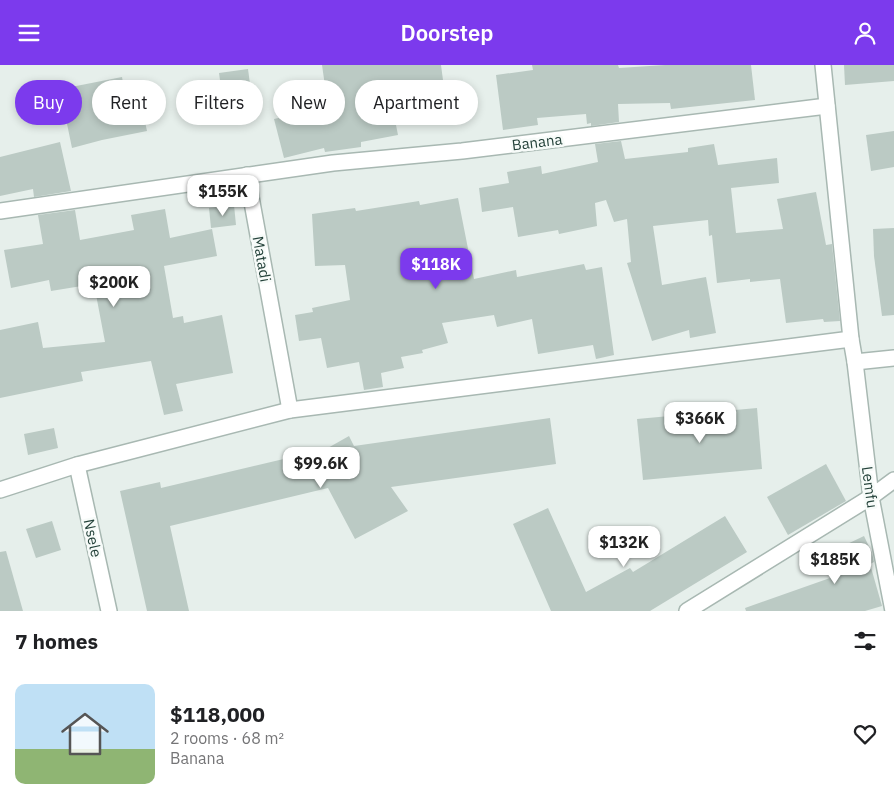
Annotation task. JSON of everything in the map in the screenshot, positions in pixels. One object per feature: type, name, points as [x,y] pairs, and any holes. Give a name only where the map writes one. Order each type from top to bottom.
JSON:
[{"type":"street","points":[[823,65],[851,339],[856,362],[894,358]]},
{"type":"street","name":"Banana","points":[[247,175],[333,163],[462,151],[827,106]]},
{"type":"street","points":[[0,211],[247,175]]},
{"type":"street","name":"Matadi","points":[[247,175],[290,410]]},
{"type":"street","points":[[0,490],[77,465],[290,410],[851,339]]},
{"type":"street","name":"Lemfu","points":[[856,362],[871,497],[892,611]]},
{"type":"street","name":"Nsele","points":[[77,465],[109,611]]},
{"type":"street","points":[[687,611],[894,481]]},
{"type":"building","points":[[322,65],[441,65],[443,80],[355,80],[355,125],[396,125],[398,135],[361,142],[361,147],[325,152],[324,148],[284,158],[276,125],[345,125],[345,80],[324,80]]},
{"type":"building","points":[[532,65],[618,65],[619,68],[665,65],[751,65],[755,100],[671,109],[670,103],[618,104],[619,122],[591,126],[591,123],[587,124],[586,114],[537,118],[538,125],[503,130],[496,75],[533,70]]},
{"type":"building","points":[[844,65],[894,65],[894,81],[845,85]]},
{"type":"building","points":[[248,69],[249,80],[220,80],[219,73]]},
{"type":"building","points":[[122,77],[123,80],[107,80]]},
{"type":"building","points":[[92,83],[92,125],[146,125],[147,131],[72,148],[67,125],[82,125],[82,85]]},
{"type":"building","points":[[894,131],[894,167],[871,171],[866,135]]},
{"type":"building","points":[[621,141],[625,159],[688,152],[688,148],[714,144],[718,165],[777,158],[779,183],[731,188],[736,233],[783,229],[777,199],[816,192],[826,245],[832,244],[840,321],[824,322],[823,319],[786,323],[780,279],[750,282],[750,279],[717,283],[712,235],[709,236],[708,220],[653,226],[662,285],[706,277],[716,333],[690,338],[689,330],[652,341],[627,263],[631,262],[627,219],[614,222],[606,200],[595,203],[597,226],[559,234],[558,230],[518,237],[513,207],[482,212],[479,188],[509,183],[507,172],[541,166],[542,174],[598,162],[595,144]]},
{"type":"building","points":[[60,142],[71,191],[34,197],[33,189],[0,196],[0,157]]},
{"type":"building","points":[[458,198],[474,279],[516,270],[517,277],[584,264],[586,270],[602,267],[614,355],[596,359],[593,345],[538,354],[532,319],[497,327],[494,315],[442,323],[448,343],[422,350],[423,353],[401,357],[404,368],[381,373],[383,387],[364,390],[359,362],[327,368],[321,338],[299,341],[295,315],[313,312],[312,308],[350,300],[345,265],[315,266],[312,214],[355,208],[356,211],[419,201],[420,205]]},
{"type":"building","points":[[234,205],[236,225],[211,228],[209,208]]},
{"type":"building","points":[[165,209],[170,238],[212,229],[217,256],[164,266],[173,318],[183,316],[184,323],[222,315],[233,373],[176,384],[183,411],[164,415],[151,361],[81,372],[83,381],[0,398],[0,330],[38,322],[43,348],[105,342],[94,284],[51,291],[49,280],[11,288],[4,250],[43,244],[38,215],[75,210],[80,240],[134,230],[131,215]]},
{"type":"building","points":[[894,228],[894,315],[882,316],[874,256],[873,229]]},
{"type":"building","points":[[757,408],[762,469],[643,480],[637,419]]},
{"type":"building","points":[[550,418],[556,464],[391,487],[408,511],[355,539],[328,488],[170,526],[189,611],[147,611],[120,491],[160,482],[161,488],[326,449],[349,436],[354,446]]},
{"type":"building","points":[[54,428],[58,448],[28,455],[24,434]]},
{"type":"building","points":[[826,464],[846,501],[788,535],[767,497]]},
{"type":"building","points":[[548,508],[586,592],[630,568],[633,572],[725,516],[747,552],[650,611],[551,611],[513,524]]},
{"type":"building","points":[[52,521],[61,550],[36,558],[26,529]]},
{"type":"building","points":[[864,536],[872,553],[874,562],[870,564],[882,606],[865,611],[746,611],[745,608],[830,578],[820,557]]},
{"type":"building","points":[[6,551],[23,611],[0,611],[0,552]]}]
